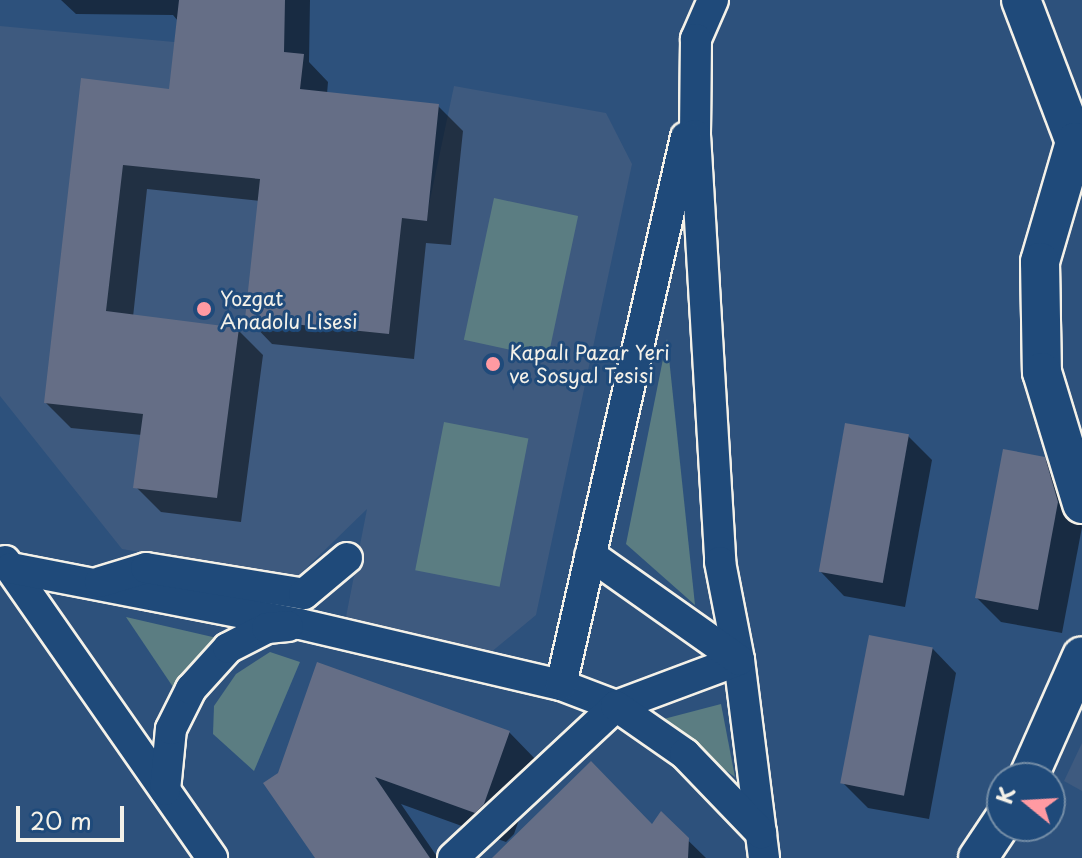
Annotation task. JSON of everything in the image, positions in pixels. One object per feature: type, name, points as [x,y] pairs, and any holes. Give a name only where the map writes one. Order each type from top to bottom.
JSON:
[{"type":"street","points":[[713,0],[696,39],[695,96],[720,562],[739,660],[763,845]]},
{"type":"street","points":[[1021,0],[1079,146],[1040,262],[1040,278],[1042,372],[1082,504]]},
{"type":"street","points":[[561,685],[695,96]]},
{"type":"street","points":[[590,555],[739,660]]},
{"type":"street","points":[[95,584],[146,568],[304,594],[347,558]]},
{"type":"street","points":[[5,561],[95,584],[300,624],[561,685],[616,706],[685,754],[763,845]]},
{"type":"street","points":[[5,561],[212,858]]},
{"type":"street","points":[[165,790],[171,729],[191,689],[228,648],[267,628],[300,624]]},
{"type":"street","points":[[1035,762],[1082,656]]},
{"type":"street","points":[[453,858],[616,706],[739,660]]},
{"type":"shaded area","name":"Yozgat Anadolu Lisesi","points":[[0,26],[304,54],[300,89],[428,209],[454,86],[606,113],[632,164],[536,615],[490,653],[345,622],[367,509],[295,579],[122,549],[0,396]]},
{"type":"shaded area","points":[[1082,743],[1082,791],[1066,782]]},
{"type":"green space","points":[[494,198],[578,216],[548,358],[464,340]]},
{"type":"green space","points":[[667,339],[695,605],[626,544]]},
{"type":"green space","points":[[444,422],[528,438],[500,587],[415,570]]},
{"type":"green space","points":[[126,617],[217,638],[173,687]]},
{"type":"green space","points":[[270,652],[300,662],[254,771],[213,734],[214,706],[236,674]]},
{"type":"green space","points":[[721,704],[735,777],[656,721]]},
{"type":"building","points":[[179,0],[285,0],[284,52],[304,54],[300,89],[439,104],[427,221],[402,218],[389,334],[245,319],[260,179],[123,165],[106,311],[239,328],[217,498],[133,488],[143,414],[44,403],[81,78],[169,89]]},
{"type":"building","points":[[845,423],[909,434],[883,583],[819,572]]},
{"type":"building","points":[[1003,449],[1045,457],[1058,502],[1038,610],[975,598]]},
{"type":"building","points":[[869,635],[933,647],[904,796],[840,783]]},
{"type":"building","points":[[317,662],[510,731],[484,804],[475,813],[375,777],[430,858],[315,858],[263,783],[278,773]]},
{"type":"building","points":[[591,761],[652,824],[661,811],[689,838],[688,858],[492,858]]},
{"type":"place","name":"Yozgat Anadolu Lisesi","points":[[204,309]]},
{"type":"place","name":"Kapalı Pazar Yeri ve Sosyal Tesisi","points":[[493,364]]}]
